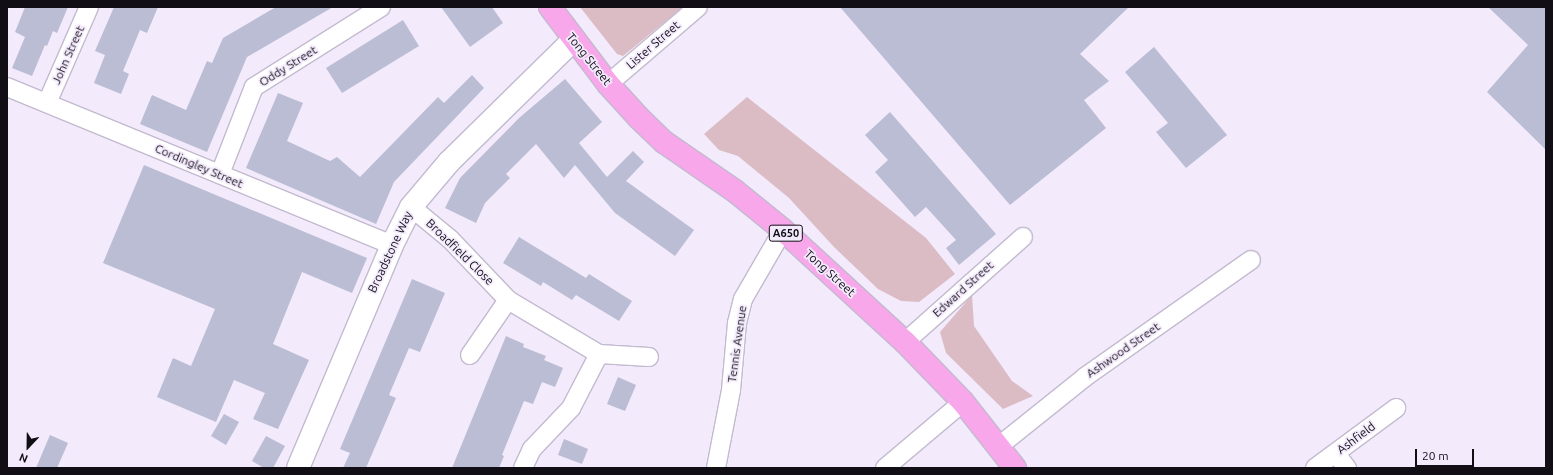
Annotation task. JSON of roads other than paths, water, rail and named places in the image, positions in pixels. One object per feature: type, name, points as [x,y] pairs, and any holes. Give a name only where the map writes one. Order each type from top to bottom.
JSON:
[{"type":"highway","name":"Tong Street","points":[[550,7],[573,40],[608,84],[664,142],[736,191],[783,230],[905,342],[963,402],[1015,468]]},
{"type":"street","name":"John Street","points":[[47,103],[89,7]]},
{"type":"street","name":"Oddy Street","points":[[220,174],[254,87],[381,7]]},
{"type":"street","name":"Lister Street","points":[[608,84],[698,7]]},
{"type":"street","name":"Broadstone Way","points":[[298,468],[392,245],[411,207],[449,162],[573,40]]},
{"type":"street","name":"Cordingley Street","points":[[7,87],[392,245]]},
{"type":"street","name":"Broadfield Close","points":[[411,207],[450,239],[508,300],[599,354],[649,357]]},
{"type":"street","name":"Tennis Avenue","points":[[716,468],[731,390],[737,323],[743,299],[783,230]]},
{"type":"street","name":"Edward Street","points":[[905,342],[1023,237]]},
{"type":"street","name":"Ashwood Street","points":[[999,446],[1085,377],[1251,260]]},
{"type":"street","points":[[470,355],[508,300]]},
{"type":"street","points":[[523,468],[532,449],[571,408],[599,354]]},
{"type":"street","points":[[885,468],[963,402]]},
{"type":"street","name":"Ashfield","points":[[1316,468],[1396,408]]},
{"type":"street","points":[[1336,454],[1347,468]]}]
